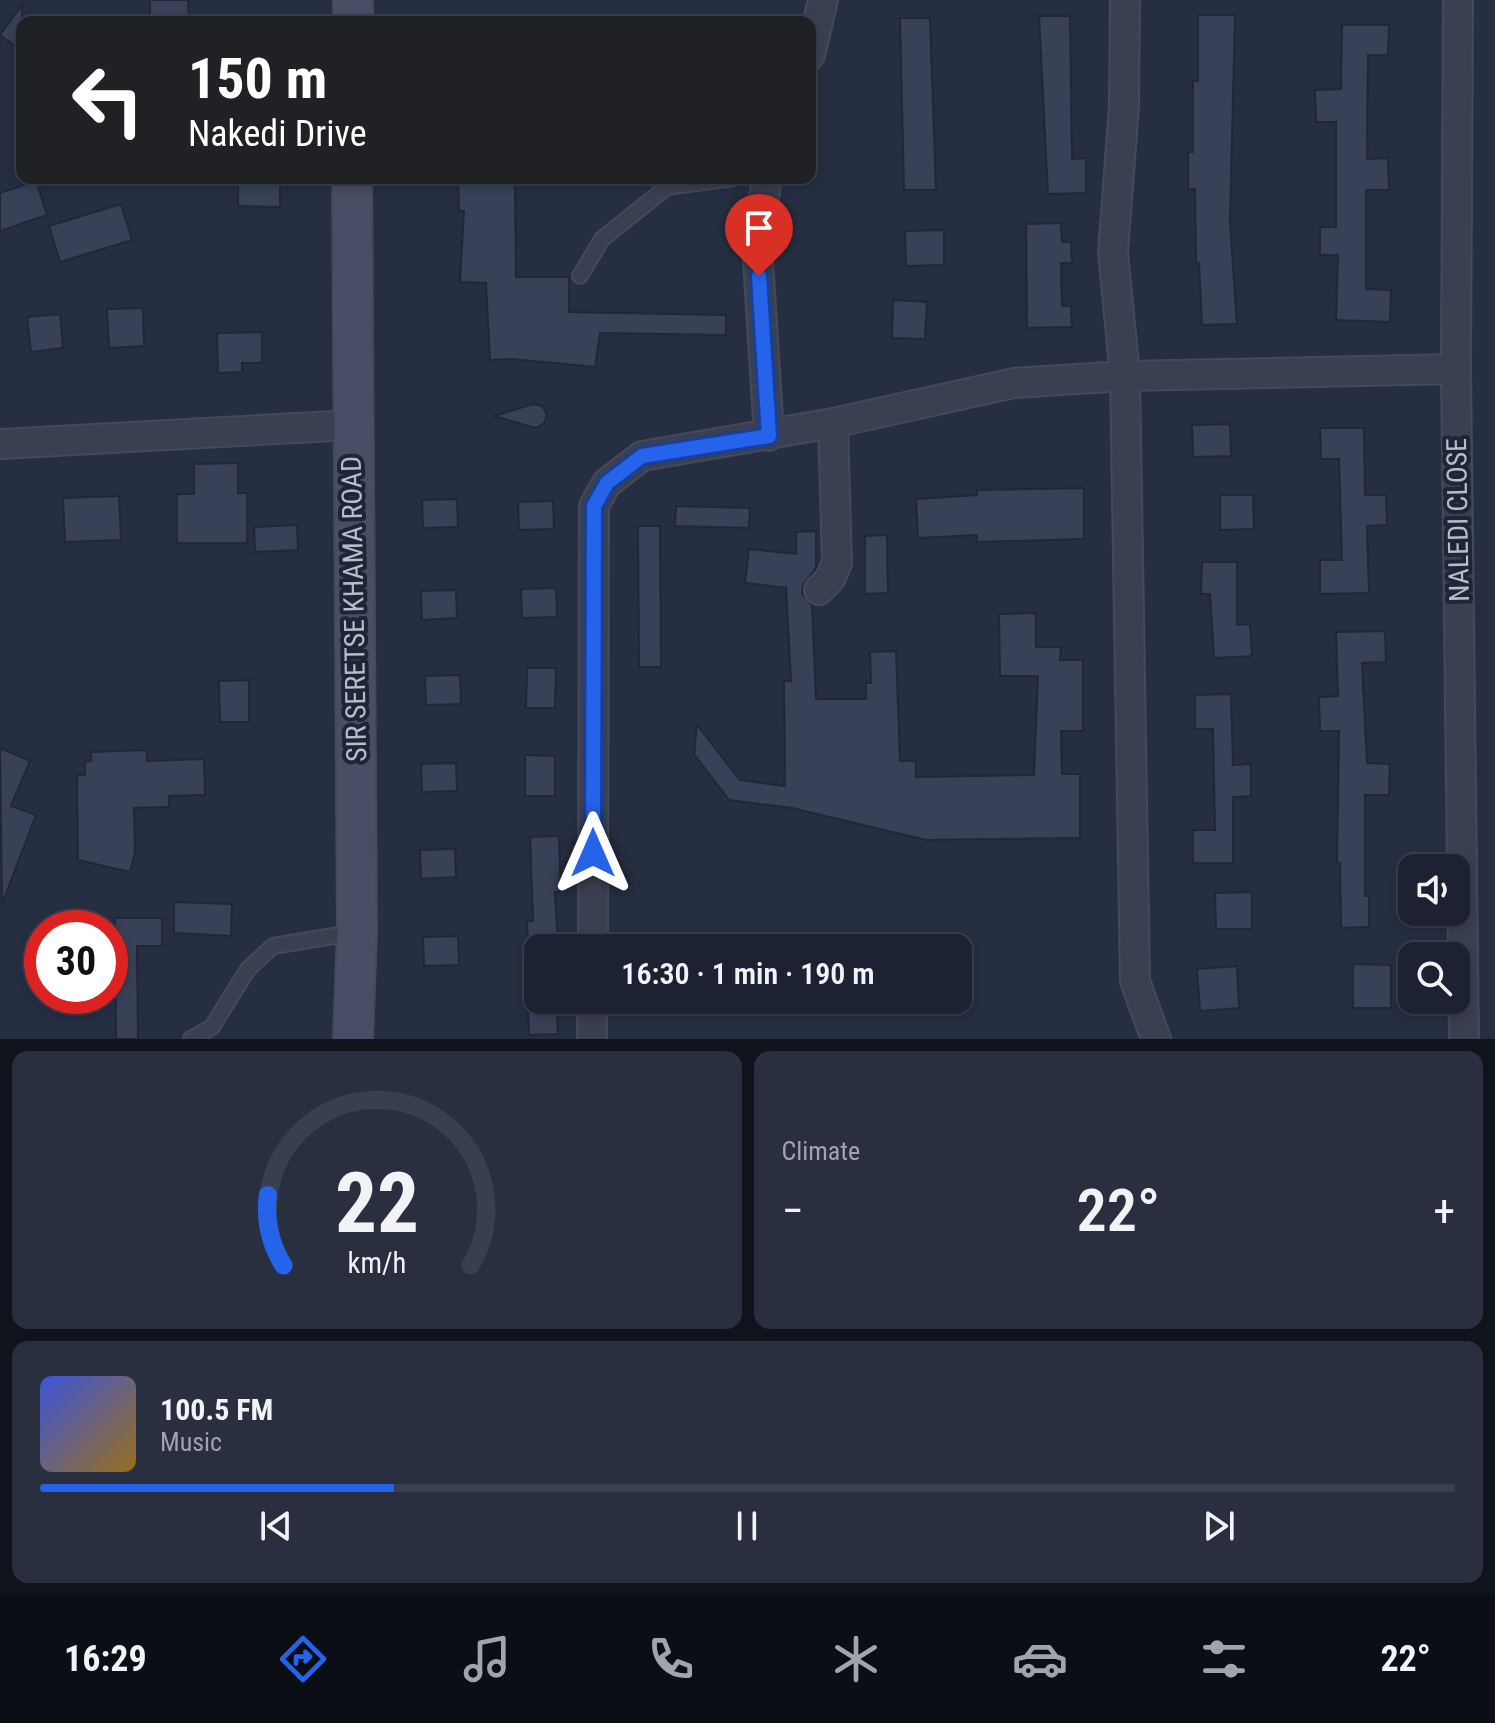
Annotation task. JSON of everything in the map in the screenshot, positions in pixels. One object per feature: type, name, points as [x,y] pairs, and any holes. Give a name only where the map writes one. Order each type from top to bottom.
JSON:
[{"type":"main road","name":"SIR SERETSE KHAMA ROAD","points":[[352,184],[357,932],[353,1039]]},
{"type":"street","points":[[816,30],[823,0]]},
{"type":"street","points":[[1125,0],[1124,106],[1113,252],[1125,376],[1135,981],[1156,1039]]},
{"type":"street","name":"NALEDI CLOSE","points":[[1458,0],[1456,369],[1464,1039]]},
{"type":"street","points":[[766,184],[757,244],[769,436]]},
{"type":"street","points":[[593,934],[594,506],[607,483],[642,456],[769,436],[1014,383],[1125,376],[1456,369]]},
{"type":"street","points":[[819,590],[830,579],[837,563],[833,423]]},
{"type":"street","points":[[0,444],[352,425]]},
{"type":"street","points":[[592,1014],[592,1039]]},
{"type":"lane","points":[[580,276],[602,239],[667,187],[689,184]]},
{"type":"lane","points":[[191,1039],[212,1027],[248,969],[273,946],[357,932]]},
{"type":"building","points":[[150,0],[188,0],[189,16],[150,16]]},
{"type":"building","points":[[22,5],[22,16],[16,16],[16,47],[0,35]]},
{"type":"building","points":[[1198,15],[1235,15],[1230,222],[1237,324],[1202,325],[1199,263],[1196,263],[1195,189],[1188,189],[1188,152],[1193,152],[1193,81],[1198,81]]},
{"type":"building","points":[[1039,16],[1070,16],[1072,159],[1086,158],[1086,193],[1048,194]]},
{"type":"building","points":[[900,18],[930,18],[936,190],[904,190]]},
{"type":"building","points":[[1342,25],[1389,25],[1388,55],[1368,55],[1367,159],[1388,158],[1389,190],[1366,190],[1366,289],[1391,290],[1390,322],[1336,320],[1338,255],[1320,255],[1320,227],[1336,227],[1336,122],[1316,122],[1315,90],[1341,89]]},
{"type":"building","points":[[37,184],[47,215],[0,231],[0,193]]},
{"type":"building","points":[[238,184],[280,184],[280,207],[238,206]]},
{"type":"building","points":[[458,184],[515,184],[516,277],[569,277],[569,312],[726,315],[726,335],[600,333],[595,367],[512,359],[490,360],[486,283],[460,282],[464,211],[459,211]]},
{"type":"building","points":[[121,204],[132,240],[60,262],[49,226]]},
{"type":"building","points":[[1061,223],[1062,242],[1071,242],[1072,263],[1061,263],[1062,306],[1071,306],[1072,327],[1027,328],[1026,224]]},
{"type":"building","points":[[944,230],[944,265],[906,266],[905,231]]},
{"type":"building","points":[[893,300],[927,302],[925,339],[892,338]]},
{"type":"building","points":[[143,308],[144,346],[109,348],[107,309]]},
{"type":"building","points":[[60,314],[63,348],[31,352],[27,317]]},
{"type":"building","points":[[262,332],[262,363],[242,363],[242,372],[218,373],[217,333]]},
{"type":"building","points":[[533,404],[542,406],[547,415],[544,423],[536,428],[494,416]]},
{"type":"building","points":[[1230,424],[1231,456],[1193,457],[1192,425]]},
{"type":"building","points":[[1320,428],[1364,428],[1365,495],[1386,495],[1387,525],[1367,526],[1369,593],[1320,594],[1320,560],[1342,560],[1339,459],[1321,459]]},
{"type":"building","points":[[238,463],[238,493],[247,493],[247,543],[177,543],[177,494],[194,494],[194,464]]},
{"type":"building","points":[[1084,488],[1084,539],[977,542],[977,535],[918,538],[916,499],[977,495],[977,490]]},
{"type":"building","points":[[1220,495],[1253,495],[1254,529],[1220,530]]},
{"type":"building","points":[[119,496],[121,540],[65,542],[63,498]]},
{"type":"building","points":[[457,499],[458,527],[423,528],[422,500]]},
{"type":"building","points":[[553,501],[554,529],[519,530],[518,502]]},
{"type":"building","points":[[676,506],[750,508],[749,528],[675,526]]},
{"type":"building","points":[[297,525],[298,550],[255,552],[254,527]]},
{"type":"building","points":[[638,526],[660,526],[661,667],[639,667]]},
{"type":"building","points":[[816,531],[816,568],[803,585],[802,594],[812,605],[816,699],[866,699],[866,683],[871,683],[870,652],[896,651],[900,761],[916,761],[916,777],[1034,775],[1038,676],[1000,676],[999,614],[1036,613],[1036,647],[1061,647],[1060,660],[1083,660],[1083,731],[1061,731],[1062,774],[1080,774],[1080,838],[926,840],[792,808],[729,800],[694,754],[697,725],[740,780],[785,786],[784,681],[791,681],[786,588],[745,583],[749,549],[796,554],[796,532]]},
{"type":"building","points":[[887,535],[888,593],[865,594],[865,536]]},
{"type":"building","points":[[1202,562],[1237,562],[1237,625],[1250,624],[1252,656],[1214,658],[1210,594],[1201,594]]},
{"type":"building","points":[[556,588],[557,617],[522,618],[521,589]]},
{"type":"building","points":[[456,590],[457,618],[422,620],[421,591]]},
{"type":"building","points":[[1385,631],[1386,662],[1362,663],[1367,763],[1390,764],[1389,795],[1365,795],[1365,896],[1369,896],[1369,927],[1341,928],[1340,863],[1337,863],[1339,731],[1320,731],[1319,697],[1338,696],[1336,632]]},
{"type":"building","points":[[527,668],[556,668],[555,708],[526,708]]},
{"type":"building","points":[[460,675],[461,704],[426,705],[425,676]]},
{"type":"building","points":[[249,680],[249,722],[220,722],[219,681]]},
{"type":"building","points":[[1231,694],[1233,765],[1251,764],[1251,796],[1233,797],[1233,863],[1193,863],[1193,830],[1215,830],[1213,729],[1195,729],[1195,695]]},
{"type":"building","points":[[0,748],[30,761],[11,806],[36,815],[2,904]]},
{"type":"building","points":[[147,750],[147,761],[204,759],[205,795],[169,796],[169,807],[134,808],[135,852],[130,872],[78,860],[77,775],[85,775],[85,762],[91,761],[91,752]]},
{"type":"building","points":[[525,755],[555,756],[555,796],[525,796]]},
{"type":"building","points":[[456,763],[457,791],[422,792],[421,764]]},
{"type":"building","points":[[559,836],[561,891],[555,892],[557,934],[527,934],[527,921],[533,921],[530,837]]},
{"type":"building","points":[[455,849],[456,877],[421,879],[420,850]]},
{"type":"building","points":[[1252,892],[1252,929],[1216,929],[1215,893]]},
{"type":"building","points":[[174,902],[232,904],[231,936],[174,933]]},
{"type":"building","points":[[128,918],[162,918],[162,946],[137,946],[138,1039],[116,1039],[116,1014],[128,1014]]},
{"type":"building","points":[[458,936],[459,965],[424,966],[423,937]]},
{"type":"building","points":[[1353,964],[1391,965],[1391,1008],[1353,1008]]},
{"type":"building","points":[[1237,966],[1239,1008],[1200,1011],[1197,969]]},
{"type":"building","points":[[528,1014],[557,1014],[558,1034],[529,1035]]},
{"type":"route","points":[[593,853],[594,506],[607,483],[642,456],[769,436],[759,276]]}]
